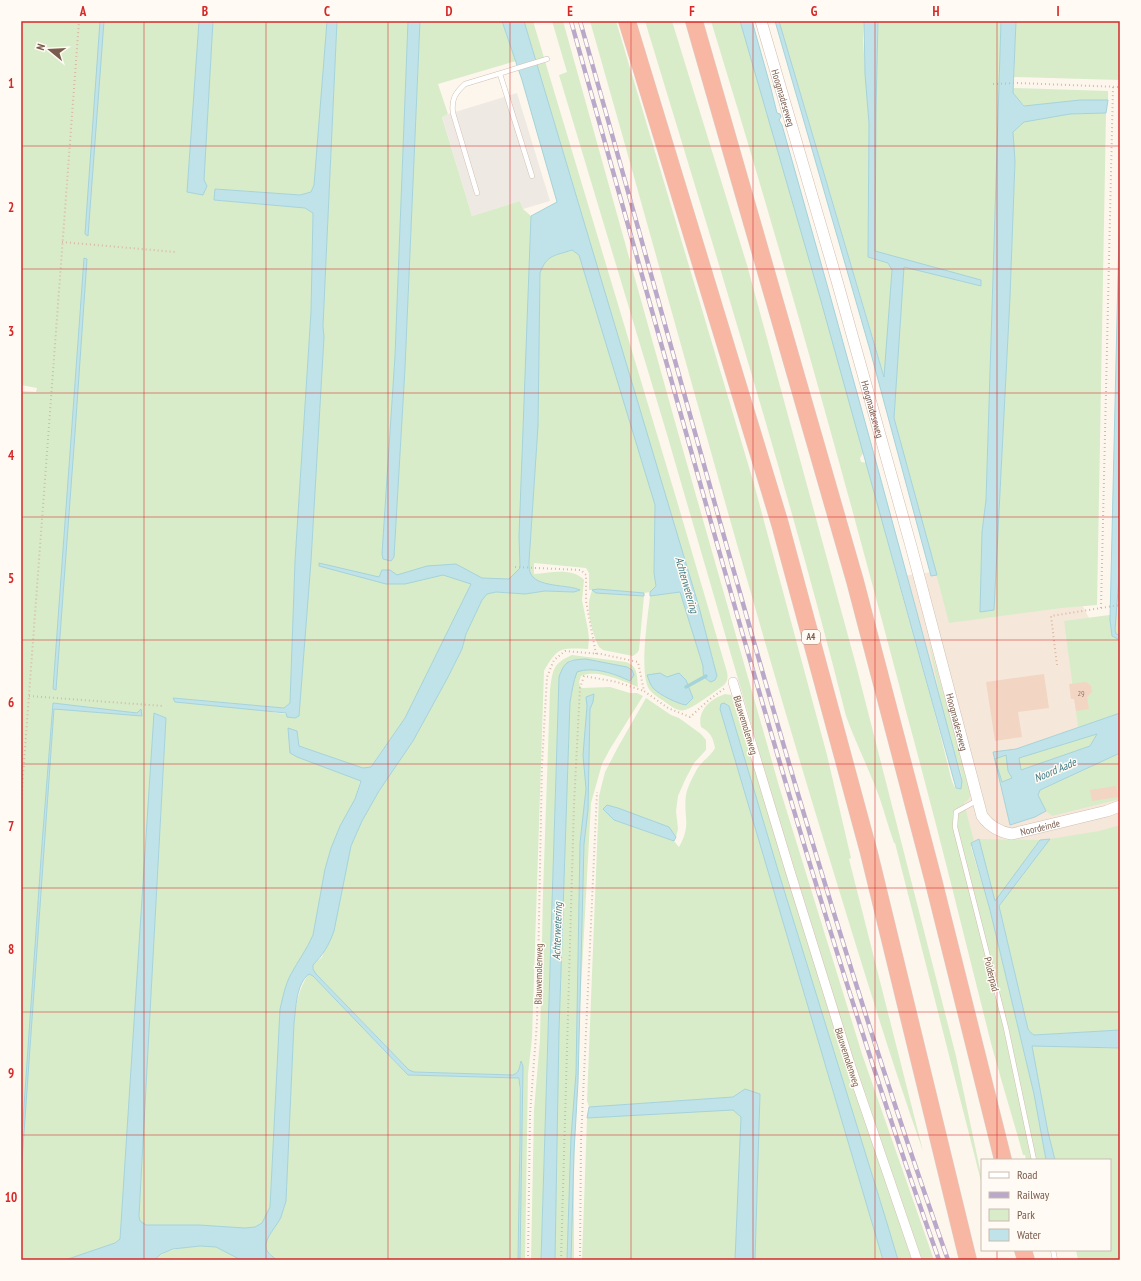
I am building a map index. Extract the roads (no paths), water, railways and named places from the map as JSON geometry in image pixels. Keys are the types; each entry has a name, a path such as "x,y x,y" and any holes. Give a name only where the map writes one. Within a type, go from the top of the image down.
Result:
{"highway":[{"name":"A4","path":"627,21 780,524 869,854 968,1260"},
{"path":"694,21 855,581 933,879 1003,1159"}],"street":[{"name":"Hoogmadeseweg","path":"761,21 840,288 915,560 978,800"},
{"name":"Blauwemolenweg","path":"733,682 851,1067 917,1260"},
{"name":"Noordeinde","path":"978,800 982,816 986,822 1002,833 1012,834 1107,811 1120,806"}],"lane":[{"path":"477,193 453,113 453,98 465,84 547,59"},
{"path":"500,74 532,176"},
{"name":"Polderpad","path":"978,800 956,812 956,827 1006,1028 1034,1159"}],"water":[{"path":"100,21 104,21 88,236 85,234"},
{"path":"199,21 213,21 204,180 207,186 203,195 187,192"},
{"path":"327,21 337,21 323,326 324,337 311,561 299,716 295,718 287,717 286,713 175,702 173,698 284,708 290,703 295,561 311,312 313,213 305,208 214,200 215,189 300,195 311,192 314,185"},
{"path":"408,21 420,21 405,368 394,557 391,561 383,559 382,554 395,356"},
{"path":"502,21 524,21 699,607 717,676 715,680 711,682 704,676 703,666 680,592 650,596 650,592 656,586 654,573 655,505 579,255 572,250 556,255 546,262 540,273 538,426 529,567 533,577 538,581 580,590 574,592 545,591 525,594 496,592 487,594 482,600 466,634 462,649 447,679 413,741 379,791 362,821 351,846 334,931 325,950 313,965 313,969 316,974 409,1070 414,1072 513,1075 518,1071 521,1061 523,1066 520,1260 518,1260 520,1137 519,1078 408,1075 313,976 309,974 301,984 299,990 294,1023 286,1201 281,1217 269,1236 266,1244 266,1248 270,1255 277,1260 241,1260 216,1247 200,1246 173,1249 161,1254 154,1260 65,1260 115,1243 120,1239 154,713 166,718 139,1216 140,1221 146,1225 255,1227 262,1223 270,1207 280,1009 284,991 289,978 313,935 325,869 331,848 340,826 355,799 361,781 290,753 288,728 297,731 299,746 363,768 371,767 405,718 471,584 443,575 405,584 386,584 319,566 319,563 379,577 382,570 390,570 397,575 427,566 456,564 482,578 509,579 520,568 519,536 531,216 557,202 522,80"},
{"path":"740,21 752,21 777,113 780,114 781,117 779,120 782,125 874,453 962,781 961,789 956,788 821,301"},
{"path":"775,21 779,21 884,377 892,270 888,263 868,257 869,123 865,74 864,21 878,21 875,251 981,280 981,286 904,267 894,418 937,575 931,576 870,350"},
{"path":"1001,21 1016,21 1013,93 1024,106 1080,100 1108,100 1106,113 1070,114 1024,122 1013,132 1015,161 1010,297 994,610 980,612 982,532 986,500"},
{"path":"1120,190 1120,564 1115,630 1116,634 1120,635 1120,640 1112,636 1110,620"},
{"path":"84,258 87,259 56,690 53,689"},
{"path":"598,589 644,593 644,596 596,593 592,590"},
{"path":"586,659 627,667 632,670 634,675 630,681 611,673 597,670 584,670 577,672 570,702 559,1031 555,1260 541,1260 559,677 563,667 568,662"},
{"path":"660,673 667,677 679,673 686,680 693,698 686,705 674,701 654,689 647,675"},
{"path":"594,694 590,709 588,810 584,844 578,1082 574,1152 571,1260 567,1260 571,1137 576,1073 580,843 586,789 583,755 587,706 586,697"},
{"path":"53,703 137,713 141,709 142,716 54,709 21,1175 21,1150"},
{"path":"724,703 729,706 898,1260 883,1260 720,709 721,704"},
{"name":"Noord Aade","path":"1120,713 1120,753 1040,790 1038,795 1046,811 1035,817 1010,825 993,752 1016,749","holes":["1097,734 1090,746 1021,770 1019,758","1006,755 1008,771 1012,778 1002,782 995,759"]},
{"path":"607,805 669,827 676,837 674,841 614,820 603,809"},
{"path":"979,839 995,901 1040,840 1050,839 999,906 1028,1029 1031,1033 1034,1035 1120,1030 1120,1048 1032,1046 1048,1132 1055,1159 1046,1159 1034,1094 990,910 971,843"},
{"path":"745,1089 760,1094 755,1260 735,1260 741,1117 733,1110 587,1118 589,1107 733,1097"}],"waterway":[{"name":"Achterwetering","path":"686,687 706,676"}],"railway":[{"path":"571,21 735,609 790,796 846,983 939,1260"},
{"path":"580,21 710,488 799,799 846,953 948,1260"}]}
